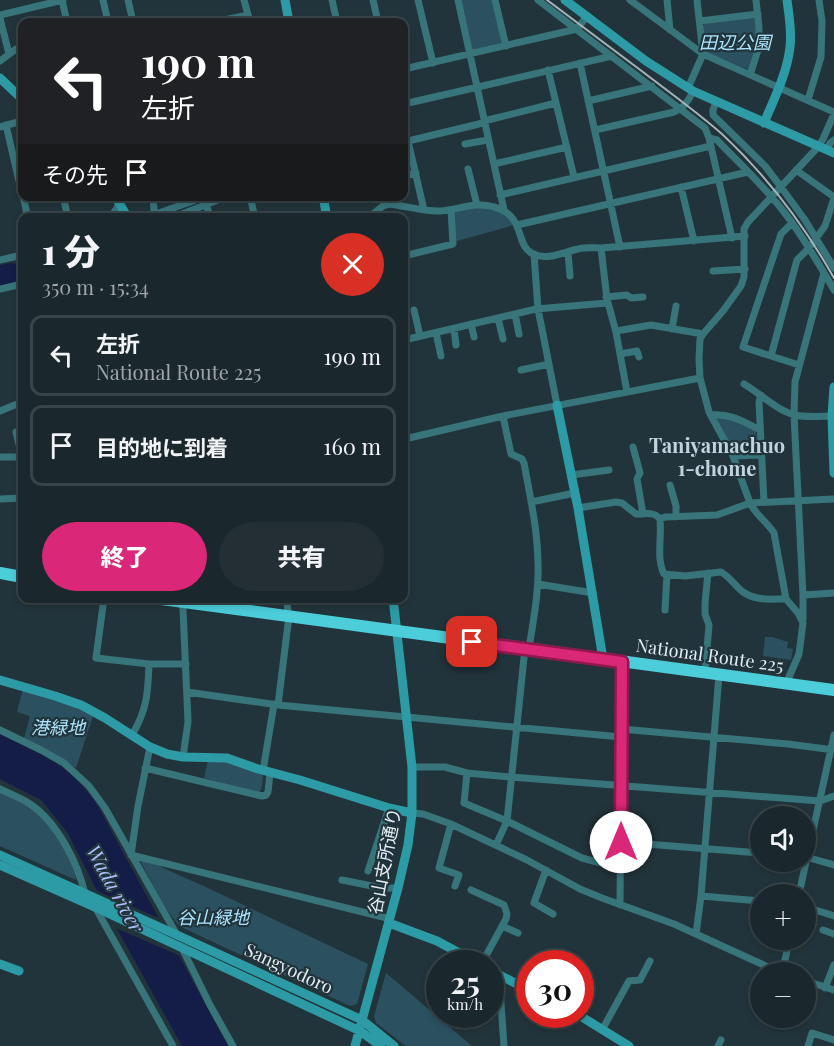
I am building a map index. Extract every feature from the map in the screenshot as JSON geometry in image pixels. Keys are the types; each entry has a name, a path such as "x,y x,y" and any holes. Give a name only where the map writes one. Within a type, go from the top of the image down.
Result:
{"highway":[{"path":"0,573 18,576"},
{"name":"National Route 225","path":"195,603 834,690"}],"street":[{"path":"9,54 0,16 62,0 66,18"},
{"path":"103,0 107,18"},
{"path":"128,0 132,18"},
{"path":"244,0 249,18"},
{"path":"285,0 288,18"},
{"path":"332,0 336,18"},
{"path":"373,0 377,18"},
{"path":"418,0 433,63"},
{"path":"458,0 504,210"},
{"path":"495,0 506,46"},
{"path":"538,0 705,128 732,238"},
{"path":"565,0 646,61 691,90 826,150"},
{"path":"630,0 703,54 834,113 823,139 826,150"},
{"path":"667,0 670,30"},
{"path":"595,130 674,112 681,109 689,100 703,54 697,0"},
{"path":"750,75 759,47 756,0"},
{"path":"764,123 779,88 790,47 787,0"},
{"path":"808,100 821,57 822,21 819,0"},
{"path":"700,21 758,14"},
{"path":"408,68 577,29 587,16"},
{"path":"0,61 18,48"},
{"path":"408,103 612,56"},
{"path":"580,63 620,247"},
{"path":"548,70 574,177"},
{"path":"0,78 18,95"},
{"path":"588,101 652,86"},
{"path":"716,102 713,114 765,166 805,220 834,268"},
{"path":"408,138 479,124 484,120 556,103"},
{"path":"18,122 3,126 18,160"},
{"path":"709,138 717,140 771,196 809,248 834,290"},
{"path":"465,144 488,140"},
{"path":"803,623 786,599 774,533 750,503 734,456 709,412 700,378 700,345 703,334 741,286 745,269 744,229 748,222 796,170 826,150 834,140"},
{"path":"500,195 711,146"},
{"path":"494,164 567,147"},
{"path":"408,148 424,210"},
{"path":"468,169 477,205"},
{"path":"771,356 797,260 825,226 834,198 796,170"},
{"path":"516,226 748,172"},
{"path":"408,175 416,173"},
{"path":"681,187 694,241"},
{"path":"164,213 194,201"},
{"path":"185,213 216,201"},
{"path":"206,205 209,213"},
{"path":"375,213 386,205 437,212 477,205 491,206 504,210 514,219 525,247 534,254 553,256 585,248 745,236"},
{"path":"408,255 453,244 451,210"},
{"path":"792,223 781,234 743,347 799,364"},
{"path":"601,248 607,300 627,392"},
{"path":"568,252 570,276"},
{"path":"534,254 538,309 578,508 603,659"},
{"path":"0,260 18,256"},
{"path":"713,271 745,269"},
{"path":"786,684 798,654 803,623 794,415 795,382 824,273"},
{"path":"0,289 18,285"},
{"path":"408,339 538,309 607,300 627,295 632,298 643,297"},
{"path":"672,329 676,306"},
{"path":"414,310 420,336"},
{"path":"515,314 519,334"},
{"path":"498,318 503,339"},
{"path":"471,324 474,337"},
{"path":"615,331 647,324 703,334"},
{"path":"454,329 456,345"},
{"path":"436,333 441,356"},
{"path":"620,354 638,351"},
{"path":"521,370 549,364"},
{"path":"408,439 503,416 700,378"},
{"path":"744,384 794,415 833,416"},
{"path":"834,387 834,473"},
{"path":"761,395 759,402 764,502"},
{"path":"0,411 18,404"},
{"path":"711,415 728,415 760,430"},
{"path":"496,844 507,821 516,727 538,584 537,544 524,463 522,459 511,454 503,416"},
{"path":"16,432 18,440"},
{"path":"633,447 640,473 637,479 643,514"},
{"path":"734,456 761,455"},
{"path":"0,457 18,457"},
{"path":"571,476 609,470"},
{"path":"670,485 676,506 676,517"},
{"path":"531,502 575,493"},
{"path":"0,499 18,498"},
{"path":"660,519 717,515 750,503 834,499"},
{"path":"578,508 616,502 622,503 636,514 654,513 660,519 661,566 664,574 685,576 721,572 743,591 756,598 786,599"},
{"path":"705,673 709,625 705,614 708,573"},
{"path":"665,610 667,575"},
{"path":"538,584 593,593"},
{"path":"803,595 834,593"},
{"path":"103,603 96,657 149,664 186,663"},
{"path":"182,603 188,722 183,757"},
{"path":"145,768 262,796 266,795 267,772 289,616 287,603"},
{"name":"谷山支所通り","path":"355,1046 398,888 408,845 412,813 412,767 394,603"},
{"path":"620,904 622,662"},
{"path":"132,735 141,721 147,700 149,664"},
{"path":"696,934 719,675"},
{"path":"0,680 71,701 95,712 150,747 174,756 226,758 389,808 423,814 452,824 496,844 580,889 674,924 759,962"},
{"path":"187,692 276,705 621,737"},
{"path":"621,729 714,736 832,750"},
{"path":"0,730 64,763 98,797 174,933"},
{"path":"816,817 834,735"},
{"path":"131,855 150,747"},
{"path":"412,767 445,767 467,773 820,801 834,796"},
{"path":"467,773 464,803 507,821 582,858 620,868"},
{"path":"0,789 44,814 59,834 173,1046"},
{"path":"368,871 389,808"},
{"path":"452,824 439,868 459,875 455,886"},
{"path":"502,832 510,836"},
{"path":"621,842 750,852"},
{"name":"Sangyodoro","path":"0,855 180,947 360,1030 381,1046"},
{"path":"131,855 386,918 389,923 454,950"},
{"path":"816,860 834,865"},
{"name":"Sangyodoro","path":"0,865 174,933 362,1020 394,1046"},
{"path":"546,870 534,903 553,914"},
{"path":"342,880 382,888 398,888"},
{"path":"471,890 504,905 506,916 488,950"},
{"path":"701,896 750,900"},
{"path":"816,910 834,916"},
{"path":"502,926 518,933"},
{"path":"823,930 834,934"},
{"path":"180,947 233,1046"},
{"path":"602,1030 629,981 640,980 650,961"},
{"path":"0,964 19,971"},
{"path":"825,988 834,965"},
{"path":"816,985 834,990"},
{"path":"594,1025 626,1045"},
{"path":"502,1028 504,1046"},
{"path":"808,1046 813,1033 834,1040"}],"green space":[{"path":"460,0 492,0 502,41 500,44 471,49"},
{"name":"田辺公園","path":"754,17 756,19 756,47 749,69 706,51 703,26 705,24"},
{"path":"483,207 496,211 513,224 457,241 453,214"},
{"path":"718,417 728,418 755,431 758,441 757,452 736,453 716,420"},
{"path":"765,637 788,642 787,648 793,649 791,660 763,656"},
{"name":"港緑地","path":"23,689 93,716 76,768 24,738 30,716 17,712"},
{"path":"208,760 221,760 263,775 260,792 204,778"},
{"path":"0,792 34,810 50,826 77,874 76,880 0,846"},
{"name":"谷山緑地","path":"141,859 161,865 161,867 368,964 357,1004 350,1006 181,927 164,905"},
{"path":"386,973 426,1007 426,1028 451,1028 472,1046 406,1046 376,1023 374,1016"}],"water":[{"path":"18,264 18,283 0,287 0,265"},
{"name":"Wada river","path":"0,734 60,766 86,789 98,806 228,1046 182,1046 112,920 67,832 41,800 0,779"}],"pier":[{"path":"93,889 163,920 183,957 113,927"}],"railway":[{"path":"547,0 683,102 739,150 784,202 834,278"}],"district":[{"name":"Taniyamachuo 1-chome","path":"717,456"}],"route":[{"path":"472,642 622,662 621,842"}]}
